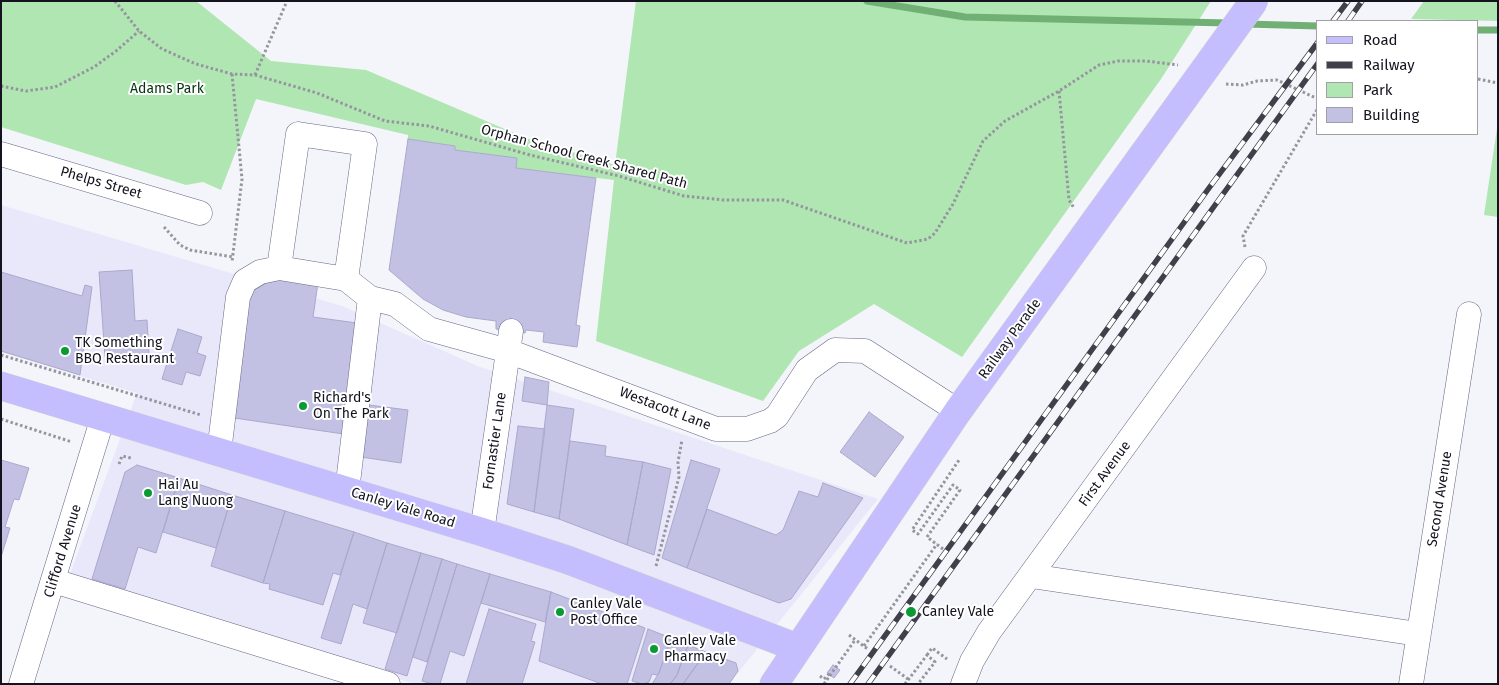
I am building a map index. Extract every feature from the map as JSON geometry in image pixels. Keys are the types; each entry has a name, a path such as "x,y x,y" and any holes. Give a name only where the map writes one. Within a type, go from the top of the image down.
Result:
{"main road":[{"name":"Railway Parade","path":"774,684 958,411 1254,1"},
{"name":"Canley Vale Road","path":"1,386 482,532 568,560 798,648"}],"street":[{"path":"279,268 298,134 365,144 346,279"},
{"name":"Phelps Street","path":"1,154 200,213"},
{"name":"First Avenue","path":"963,684 979,647 1031,576 1250,259"},
{"path":"219,452 238,297 241,287 251,276 279,268 346,279 370,298 347,491"},
{"name":"Westacott Lane","path":"370,298 395,304 430,329 509,341 716,429 747,429 770,421 777,416 807,370 835,350 865,351 958,411"},
{"name":"Second Avenue","path":"1411,684 1469,314"},
{"name":"Fornastier Lane","path":"482,532 509,341"},
{"name":"Clifford Avenue","path":"21,684 103,417"},
{"path":"1031,576 1418,634"},
{"path":"54,581 388,684"}],"path":[{"name":"Orphan School Creek Shared Path","path":"116,1 139,30 162,50 196,64 232,74 255,75 317,93 385,121 428,126 530,155 619,176 684,196 723,200 783,200 831,215 896,241 907,243 928,239 935,233 966,178 983,141 1005,121 1059,91 1069,200 1075,210"},
{"path":"255,75 287,1"},
{"path":"1,86 26,90 55,87 94,67 116,52 139,30"},
{"path":"232,74 242,179 232,266"},
{"path":"1479,79 1498,83"},
{"path":"1250,259 1243,236 1316,111"},
{"path":"190,250 233,257"},
{"path":"1,355 209,418"},
{"path":"656,566 679,477 678,462 687,418"},
{"path":"1,420 76,442"},
{"path":"119,464 122,456 131,458"},
{"path":"944,549 927,537 960,490 953,485 918,534 912,530 959,460"},
{"path":"864,646 937,544"},
{"path":"849,635 869,650"},
{"path":"824,684 855,640"},
{"path":"905,684 932,648 943,655"},
{"path":"918,684 935,662 927,655"},
{"path":"890,666 908,679"},
{"path":"820,676 824,679 833,671"}],"shaded area":[{"path":"1,205 342,306 480,367 878,499 729,684 414,684 70,574 137,393 1,352"}],"green space":[{"name":"Adams Park","path":"1,1 196,1 271,61 366,70 526,138 615,165 636,1 1211,1 1161,79 962,357 874,304 799,351 763,401 596,341 614,180 516,168 517,158 455,150 455,146 408,139 408,135 256,99 221,190 203,182 186,185 1,127"},
{"path":"1424,1 1498,1 1498,21 1411,19"},
{"path":"1498,122 1498,217 1484,215"}],"building":[{"path":"408,139 455,146 455,150 517,158 516,168 596,178 576,325 580,326 577,347 543,342 544,332 526,330 525,333 496,329 496,321 466,317 443,310 423,299 389,270"},
{"path":"132,270 135,321 147,320 149,354 105,357 99,272"},
{"path":"1,272 82,296 85,285 92,287 80,375 1,351"},
{"path":"273,279 318,283 313,317 357,323 348,390 371,393 364,437 214,415 220,371 253,291"},
{"path":"178,329 202,337 197,353 206,356 200,376 186,372 182,385 162,379"},
{"path":"525,377 549,382 547,405 522,401"},
{"path":"369,405 408,410 401,463 361,457"},
{"path":"547,405 574,409 559,519 534,512"},
{"path":"869,412 904,437 875,477 840,452"},
{"path":"518,426 545,429 534,512 507,504"},
{"path":"570,441 606,446 605,456 643,462 627,545 559,519"},
{"path":"1,460 29,468 19,500 14,499 5,527 10,528 1,557"},
{"path":"691,460 720,469 687,568 662,558"},
{"path":"643,462 671,469 654,555 627,545"},
{"path":"137,465 179,478 156,553 138,547 125,589 92,579 125,472"},
{"path":"179,478 232,495 216,548 163,532"},
{"path":"823,483 863,498 791,599 779,603 687,568 707,509 776,535 783,530 799,491 818,497"},
{"path":"232,495 285,511 263,583 211,566"},
{"path":"285,511 354,532 340,575 333,573 323,605 269,589 270,584 263,583"},
{"path":"354,532 387,543 367,609 353,604 341,644 321,638"},
{"path":"387,543 421,553 397,633 363,623"},
{"path":"421,553 442,559 407,676 385,669"},
{"path":"442,559 457,564 427,662 413,657"},
{"path":"457,564 490,574 464,656 450,651 440,684 433,684 422,681"},
{"path":"490,574 551,592 545,622 481,603"},
{"path":"551,592 645,628 627,684 602,684 539,661"},
{"path":"489,609 536,624 531,641 535,642 522,684 466,684"},
{"path":"648,629 671,638 659,673 657,675 652,674 649,682 642,684 632,681"},
{"path":"671,638 688,645 677,675 670,684 652,684 659,673"},
{"path":"688,645 706,652 683,684 670,684 677,675"},
{"path":"706,652 736,663 738,671 729,684 683,684"},
{"path":"833,665 840,670 834,678 827,673"}],"waterway":[{"path":"867,1 965,17 1228,23"},
{"path":"1246,24 1316,26"},
{"path":"1479,30 1498,30"}],"railway":[{"path":"1334,20 1348,1"},
{"path":"1349,20 1362,1"},
{"path":"850,684 1209,188 1316,45"},
{"path":"868,684 1316,66"}],"place":[{"name":"TK Something BBQ Restaurant","path":"65,351"},
{"name":"Richard's On The Park","path":"303,406"},
{"name":"Hai Au Lang Nuong","path":"148,493"},
{"name":"Canley Vale Post Office","path":"560,612"},
{"name":"Canley Vale","path":"911,612"},
{"name":"Canley Vale Pharmacy","path":"654,649"}]}
